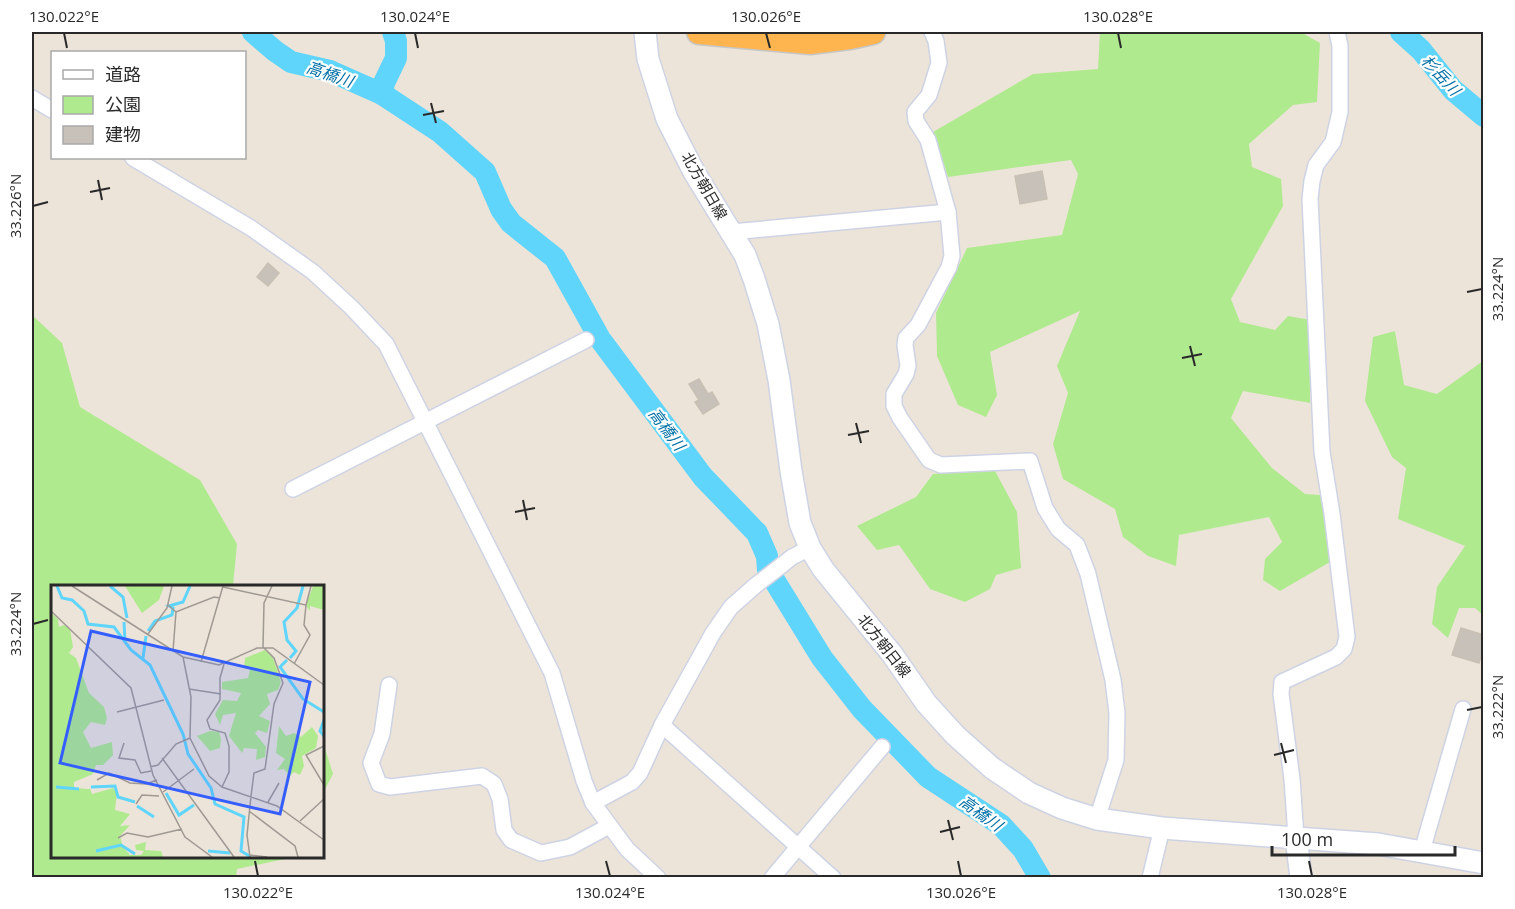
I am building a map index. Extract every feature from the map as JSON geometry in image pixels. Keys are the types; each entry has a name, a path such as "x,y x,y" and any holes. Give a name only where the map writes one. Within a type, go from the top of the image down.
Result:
{"highway":[{"path":"699,32 767,35 810,42 873,32"}],"main road":[{"name":"北方朝日線","path":"645,32 648,59 667,118 694,172 745,255 754,279 768,324 779,380 800,523 810,548 823,569 892,654 926,703 955,735 992,768 1029,793 1062,808 1096,819 1162,828 1378,844 1484,863"},
{"path":"1296,837 1301,878"}],"street":[{"path":"932,32 936,41 939,63 929,95 915,112 916,121 928,140 948,212 952,256 949,267 918,325 906,338 908,366 894,394 894,406 929,460 941,465 1030,462 1045,508 1058,529 1077,545 1088,574 1113,680 1117,713 1116,760 1096,819"},
{"path":"1296,837 1292,779 1281,694 1282,682 1336,657 1344,649 1347,637 1322,452 1310,199 1316,165 1333,142 1340,112 1340,46 1337,32"},
{"path":"32,98 51,109"},
{"path":"134,159 251,228 313,272 386,344 552,673 584,781 593,803 627,849 658,877"},
{"path":"731,232 948,212"},
{"path":"293,489 586,340"},
{"path":"593,803 632,782 640,773 662,725 716,629 731,607 792,557 810,548"},
{"path":"389,685 382,734 371,763 379,784 390,788 482,776 494,784 500,799 504,830 511,840 541,853 570,847 609,826"},
{"path":"1422,851 1463,710"},
{"path":"662,725 833,878"},
{"path":"772,878 882,747"},
{"path":"1150,878 1162,828"}],"green space":[{"path":"1100,32 1304,32 1320,43 1317,102 1293,105 1249,144 1252,167 1281,179 1283,206 1231,299 1240,322 1275,330 1288,316 1311,320 1310,403 1243,391 1231,418 1272,468 1305,494 1321,495 1330,562 1280,591 1263,580 1265,559 1282,542 1269,517 1179,535 1176,566 1148,556 1123,537 1115,509 1063,479 1053,444 1068,393 1057,366 1080,311 990,352 997,395 986,417 958,405 937,356 936,313 967,248 1062,235 1078,174 1071,160 948,177 933,132 1033,74 1098,69"},
{"path":"32,315 62,343 80,407 200,480 237,544 233,585 51,585 51,858 286,858 237,869 236,877 32,877"},
{"path":"1395,331 1404,385 1437,394 1483,361 1483,615 1475,608 1459,608 1448,638 1432,624 1437,587 1465,546 1398,519 1406,468 1392,457 1365,401 1373,337"},
{"path":"994,469 1017,512 1021,568 996,575 990,589 965,602 930,589 899,545 877,550 857,526 916,497 933,474"},
{"path":"324,745 333,774 324,791"}],"building":[{"path":"1042,171 1047,199 1020,204 1015,176"},
{"path":"268,263 279,273 268,286 257,277"},
{"path":"699,379 708,394 712,392 719,404 703,414 695,402 699,400 689,384"},
{"path":"1461,628 1484,635 1484,647 1479,663 1452,655"}],"waterway":[{"name":"高橋川","path":"253,32 291,62 330,71 382,94 440,132 485,172 501,209 511,223 555,258 600,339 703,477 757,533 767,556 768,570 822,658 862,709 928,777 1001,825 1023,849 1040,878"},
{"path":"382,94 384,83 396,58 396,41 393,32"},
{"name":"杉岳川","path":"1401,32 1421,50 1453,90 1484,116"}]}
